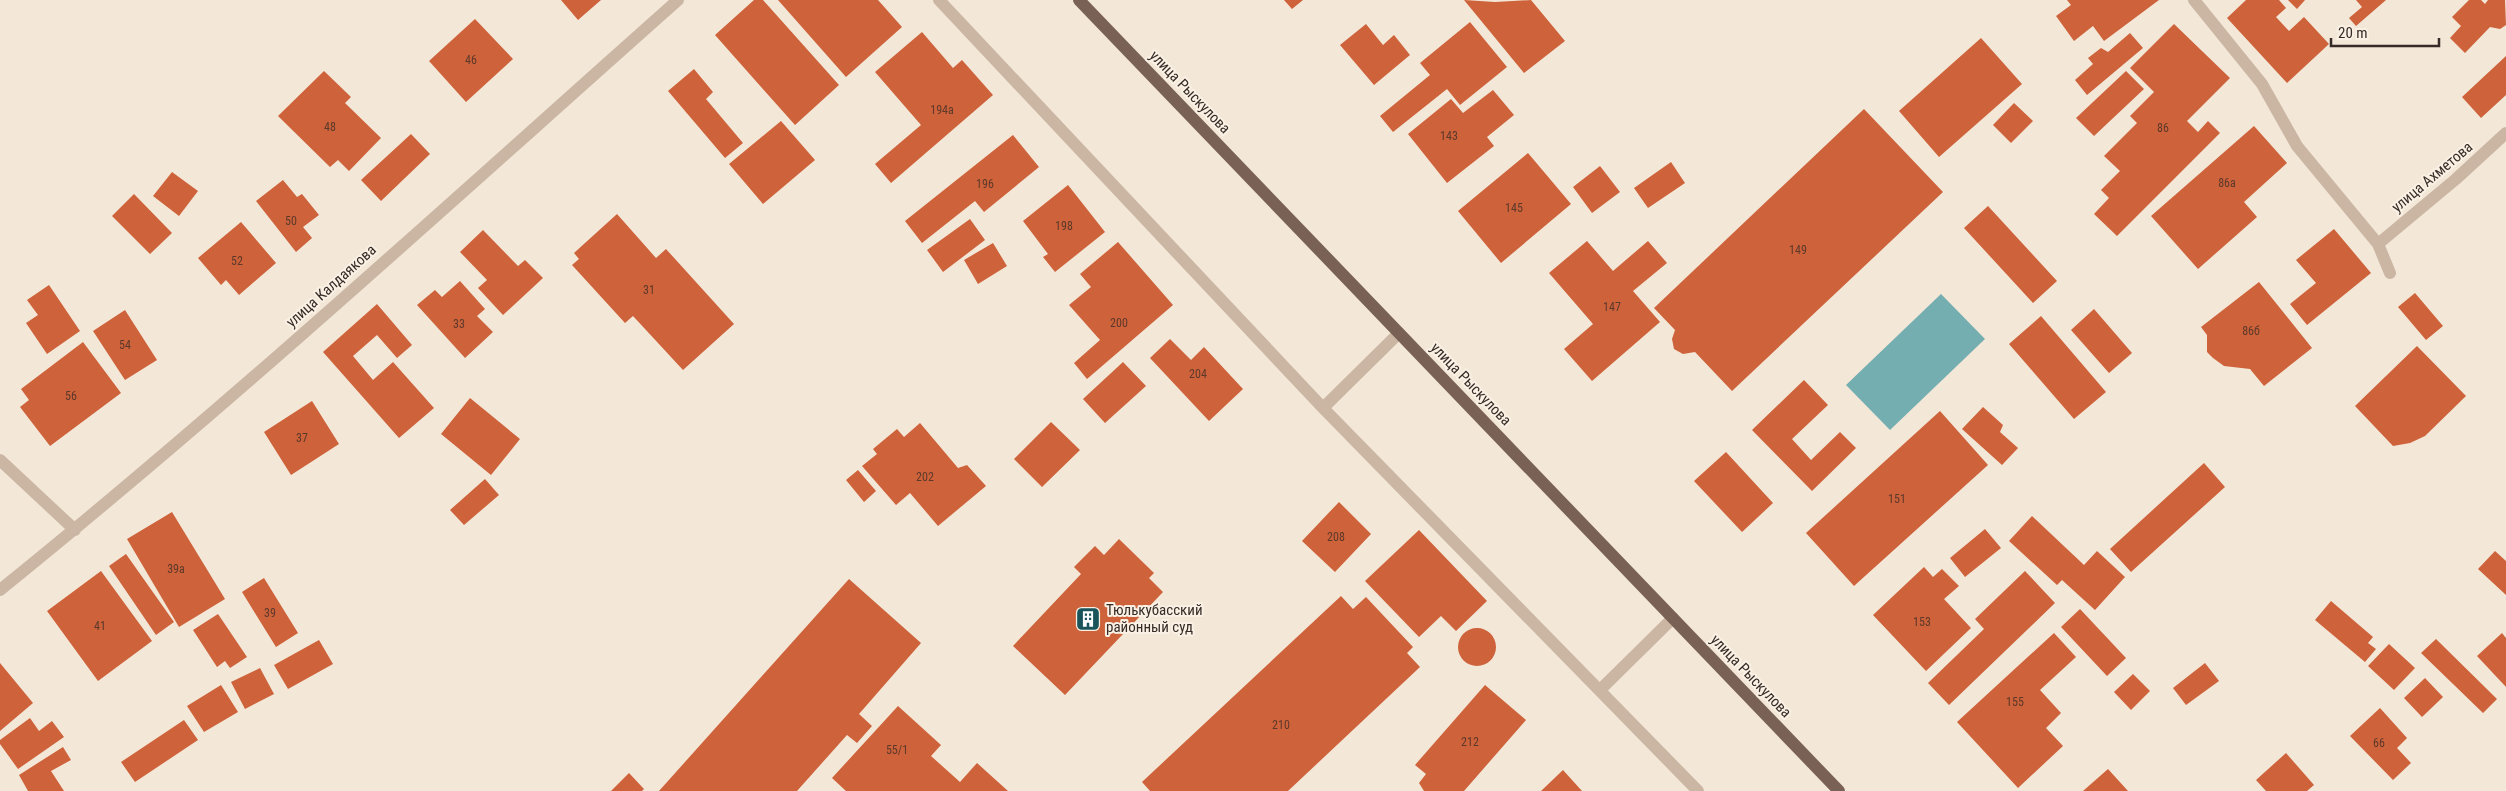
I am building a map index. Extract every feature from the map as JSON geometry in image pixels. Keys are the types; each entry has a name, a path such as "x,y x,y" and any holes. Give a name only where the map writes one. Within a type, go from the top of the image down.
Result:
{"main road":[{"name":"улица Рыскулова","path":"1078,0 1839,791"}],"street":[{"name":"улица Калдаякова","path":"0,590 75,530 284,350 678,0"},
{"path":"939,0 1323,408 1698,791"},
{"path":"2194,0 2262,84 2297,146 2378,244 2390,273"},
{"name":"улица Ахметова","path":"2378,244 2456,180 2506,133"},
{"path":"1323,408 1398,333"},
{"path":"0,460 75,530"},
{"path":"1600,690 1673,618"}],"water":[{"path":"1941,294 1985,339 1890,430 1846,385"}],"building":[{"path":"561,0 601,0 578,20"},
{"path":"754,0 763,0 839,85 795,125 715,35"},
{"path":"778,0 878,0 902,27 846,77"},
{"path":"1284,0 1303,0 1292,9"},
{"path":"1464,0 1495,2 1531,0 1565,41 1524,73"},
{"path":"2067,0 2159,0 2104,41 2093,26 2074,41 2056,16 2071,5"},
{"path":"2246,0 2279,0 2286,8 2276,17 2289,31 2304,17 2329,44 2287,83 2227,18"},
{"path":"2288,0 2305,0 2297,9"},
{"path":"2356,0 2386,0 2356,26 2349,18 2362,7"},
{"path":"2469,0 2481,0 2485,4 2488,0 2505,0 2506,25 2500,29 2490,27 2465,53 2450,38 2461,26 2452,17"},
{"path":"475,19 513,59 466,102 429,61"},
{"path":"1470,22 1507,67 1460,105 1447,89 1393,132 1380,116 1430,75 1420,63"},
{"path":"1366,24 1383,45 1394,35 1410,55 1374,85 1340,45"},
{"path":"2174,24 2230,78 2187,121 2198,132 2208,121 2220,133 2117,236 2094,214 2109,198 2101,190 2120,171 2104,156 2137,123 2130,116 2154,92 2130,68"},
{"path":"922,32 953,68 962,60 993,95 891,183 875,164 921,125 875,72"},
{"path":"2130,33 2143,48 2087,95 2075,80 2093,64 2088,58 2101,48 2108,52"},
{"path":"1981,38 2022,84 1939,157 1899,111"},
{"path":"2506,56 2506,95 2481,118 2462,97"},
{"path":"694,69 713,92 706,99 743,143 725,158 668,91"},
{"path":"324,71 351,97 345,103 381,138 349,171 338,160 330,167 278,116"},
{"path":"2126,71 2144,89 2094,136 2076,118"},
{"path":"1493,90 1514,115 1487,137 1494,146 1447,183 1408,134 1451,99 1463,113"},
{"path":"2014,103 2033,121 2011,143 1993,125"},
{"path":"1864,109 1943,192 1732,391 1695,352 1683,354 1674,349 1672,339 1675,330 1654,308"},
{"path":"781,121 815,160 763,204 729,164"},
{"path":"2254,126 2287,163 2244,202 2257,217 2198,269 2151,216"},
{"path":"411,134 430,154 381,201 361,180"},
{"path":"1013,135 1039,167 984,212 975,201 922,243 905,221"},
{"path":"1528,153 1571,204 1501,263 1458,211"},
{"path":"1671,162 1685,183 1648,208 1634,188"},
{"path":"1600,166 1620,192 1592,213 1573,187"},
{"path":"172,172 198,191 179,216 153,196"},
{"path":"283,180 297,197 302,194 319,215 303,227 312,238 296,252 256,201"},
{"path":"1068,185 1105,232 1055,272 1043,257 1048,254 1023,221"},
{"path":"134,194 172,233 150,254 112,216"},
{"path":"1988,206 2057,281 2033,303 1964,228"},
{"path":"617,214 656,258 666,249 734,324 683,370 633,316 625,323 572,265 579,259 574,253"},
{"path":"970,219 985,240 943,272 927,250"},
{"path":"241,222 276,263 239,295 226,280 221,285 198,258"},
{"path":"2334,229 2371,273 2307,325 2290,304 2316,283 2296,260"},
{"path":"483,230 518,266 525,260 543,278 503,315 478,288 487,280 460,252"},
{"path":"1587,241 1613,271 1648,241 1667,263 1633,291 1660,322 1592,381 1564,349 1593,324 1549,273"},
{"path":"1118,242 1173,305 1087,379 1074,363 1100,340 1069,305 1091,287 1080,274"},
{"path":"993,243 1007,266 978,284 964,260"},
{"path":"460,281 485,309 477,316 493,332 465,358 417,305 435,290 442,297"},
{"path":"2259,282 2312,348 2264,386 2250,369 2224,366 2213,358 2207,352 2207,335 2201,327"},
{"path":"49,285 80,331 47,354 26,323 38,315 27,300"},
{"path":"2415,293 2443,326 2426,340 2398,307"},
{"path":"377,304 412,345 397,358 377,335 353,356 373,380 393,362 434,408 399,438 323,352"},
{"path":"2094,309 2132,353 2109,373 2071,330"},
{"path":"125,310 157,360 125,380 93,331"},
{"path":"2041,316 2106,392 2074,419 2009,344"},
{"path":"1170,339 1191,360 1204,347 1243,389 1209,421 1150,358"},
{"path":"83,342 121,393 50,446 20,407 29,400 21,389"},
{"path":"2417,346 2466,396 2425,436 2410,443 2393,446 2355,406"},
{"path":"1123,362 1146,386 1105,423 1083,399"},
{"path":"1804,380 1828,405 1792,439 1811,460 1840,432 1856,448 1812,491 1752,430"},
{"path":"470,398 520,439 491,475 441,434"},
{"path":"312,401 339,444 291,475 264,432"},
{"path":"1983,407 2003,425 2000,432 2018,448 2002,465 1962,429"},
{"path":"1940,411 1988,465 1854,586 1806,533"},
{"path":"1051,422 1080,450 1042,487 1014,459"},
{"path":"920,423 958,468 967,465 986,486 938,526 910,493 896,505 862,466 877,454 873,449 897,429 904,437"},
{"path":"1726,452 1773,503 1742,532 1694,481"},
{"path":"2204,463 2225,487 2131,572 2110,549"},
{"path":"858,470 876,491 864,502 846,480"},
{"path":"485,479 499,495 464,525 450,510"},
{"path":"1339,502 1371,534 1335,572 1302,541"},
{"path":"172,512 225,599 179,627 127,539"},
{"path":"2032,516 2084,565 2097,551 2125,577 2095,610 2062,580 2057,585 2009,541"},
{"path":"1985,529 2001,548 1965,577 1950,558"},
{"path":"1419,530 1487,601 1456,631 1441,616 1419,637 1365,581"},
{"name":"Тюлькубасский районный суд","path":"1119,539 1154,573 1149,578 1163,592 1065,695 1013,646 1081,574 1074,567 1095,546 1104,555"},
{"path":"2495,551 2506,561 2506,595 2478,569"},
{"path":"126,554 174,622 156,635 109,566"},
{"path":"1924,567 1933,577 1942,569 1959,586 1944,599 1971,628 1926,671 1873,615"},
{"path":"101,571 152,641 98,681 47,611"},
{"path":"2025,571 2055,603 1949,705 1928,683 1984,629 1975,619"},
{"path":"264,578 298,633 276,647 242,592"},
{"path":"849,579 921,643 859,714 872,726 857,743 847,735 797,791 659,791"},
{"path":"1341,596 1353,609 1366,597 1413,647 1407,653 1420,667 1288,791 1150,791 1142,782"},
{"path":"2331,601 2373,637 2368,643 2376,649 2365,662 2315,620"},
{"path":"2080,609 2126,658 2107,676 2061,627"},
{"path":"218,614 247,657 230,668 225,661 217,667 193,630"},
{"path":"1477,628 1484,629 1490,634 1495,640 1495,654 1490,660 1484,665 1477,666 1470,665 1464,660 1459,654 1458,647 1459,640 1464,634 1470,629"},
{"path":"2054,633 2076,657 2040,690 2061,713 2046,728 2063,746 2018,788 1957,722"},
{"path":"2502,633 2506,638 2506,687 2477,656"},
{"path":"2436,639 2497,699 2483,713 2421,653"},
{"path":"319,640 333,664 288,689 274,665"},
{"path":"2389,644 2415,668 2394,690 2368,666"},
{"path":"0,663 33,703 0,731"},
{"path":"2205,663 2219,681 2186,705 2173,688"},
{"path":"260,668 274,694 245,709 231,682"},
{"path":"2133,674 2150,691 2131,710 2114,692"},
{"path":"2425,678 2443,697 2422,717 2404,698"},
{"path":"221,685 238,712 204,732 187,706"},
{"path":"1485,685 1526,720 1464,791 1424,791 1419,783 1426,774 1415,765"},
{"path":"898,706 941,745 931,756 960,782 977,763 1008,791 846,791 832,778"},
{"path":"2380,708 2407,738 2397,748 2411,763 2393,780 2350,736"},
{"path":"30,718 39,731 52,721 64,737 18,769 0,744 0,740"},
{"path":"184,720 198,740 135,782 121,762"},
{"path":"63,747 71,760 51,771 64,791 28,791 19,775"},
{"path":"2286,753 2314,785 2307,791 2266,791 2256,780"},
{"path":"2108,769 2128,791 2083,791"},
{"path":"1563,770 1582,791 1541,791"},
{"path":"629,773 644,789 642,791 611,791"}],"place":[{"name":"Тюлькубасский районный суд","path":"1088,619"}]}
